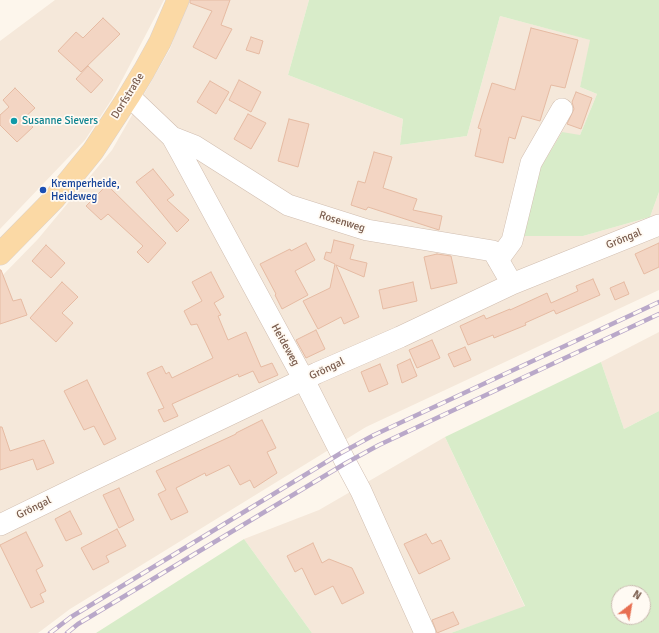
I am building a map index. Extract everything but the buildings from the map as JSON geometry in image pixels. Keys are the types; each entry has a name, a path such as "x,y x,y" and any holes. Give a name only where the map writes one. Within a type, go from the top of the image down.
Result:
{"main road":[{"name":"Dorfstraße","path":"0,254 54,199 93,151 129,96 160,42 178,0"}],"street":[{"name":"Heideweg","path":"129,96 172,137 304,380 361,491 425,633"},
{"path":"498,260 512,241 531,163 562,109"},
{"name":"Rosenweg","path":"172,137 195,146 288,206 367,230 493,251 512,284"},
{"name":"Gröngal","path":"0,525 317,373 512,284 659,225"}],"shaded area":[{"path":"55,0 164,0 112,99 85,140 0,229 0,41"},
{"path":"188,0 309,0 288,75 403,119 400,145 467,136 500,16 591,40 580,87 597,94 580,135 583,236 650,217 659,192 659,290 366,427 70,609 38,633 0,633 0,278 38,239 112,150 170,49"},
{"path":"659,332 659,411 624,429 601,362"},
{"path":"445,437 525,607 451,633 312,633 244,539 319,510"}],"green space":[{"path":"309,0 659,0 659,192 650,217 583,236 518,236 531,184 562,132 580,135 597,94 580,87 590,40 500,16 467,136 400,145 403,119 288,75"},
{"path":"601,362 624,429 659,411 659,633 451,633 525,606 445,437"},
{"path":"244,539 312,633 96,633"}],"railway":[{"path":"50,633 71,617 341,453 374,435 659,302"},
{"path":"67,633 78,624 346,463 379,445 659,314"}],"place":[{"name":"Susanne Sievers","path":"14,121"},
{"name":"Kremperheide, Heideweg","path":"43,190"}]}
